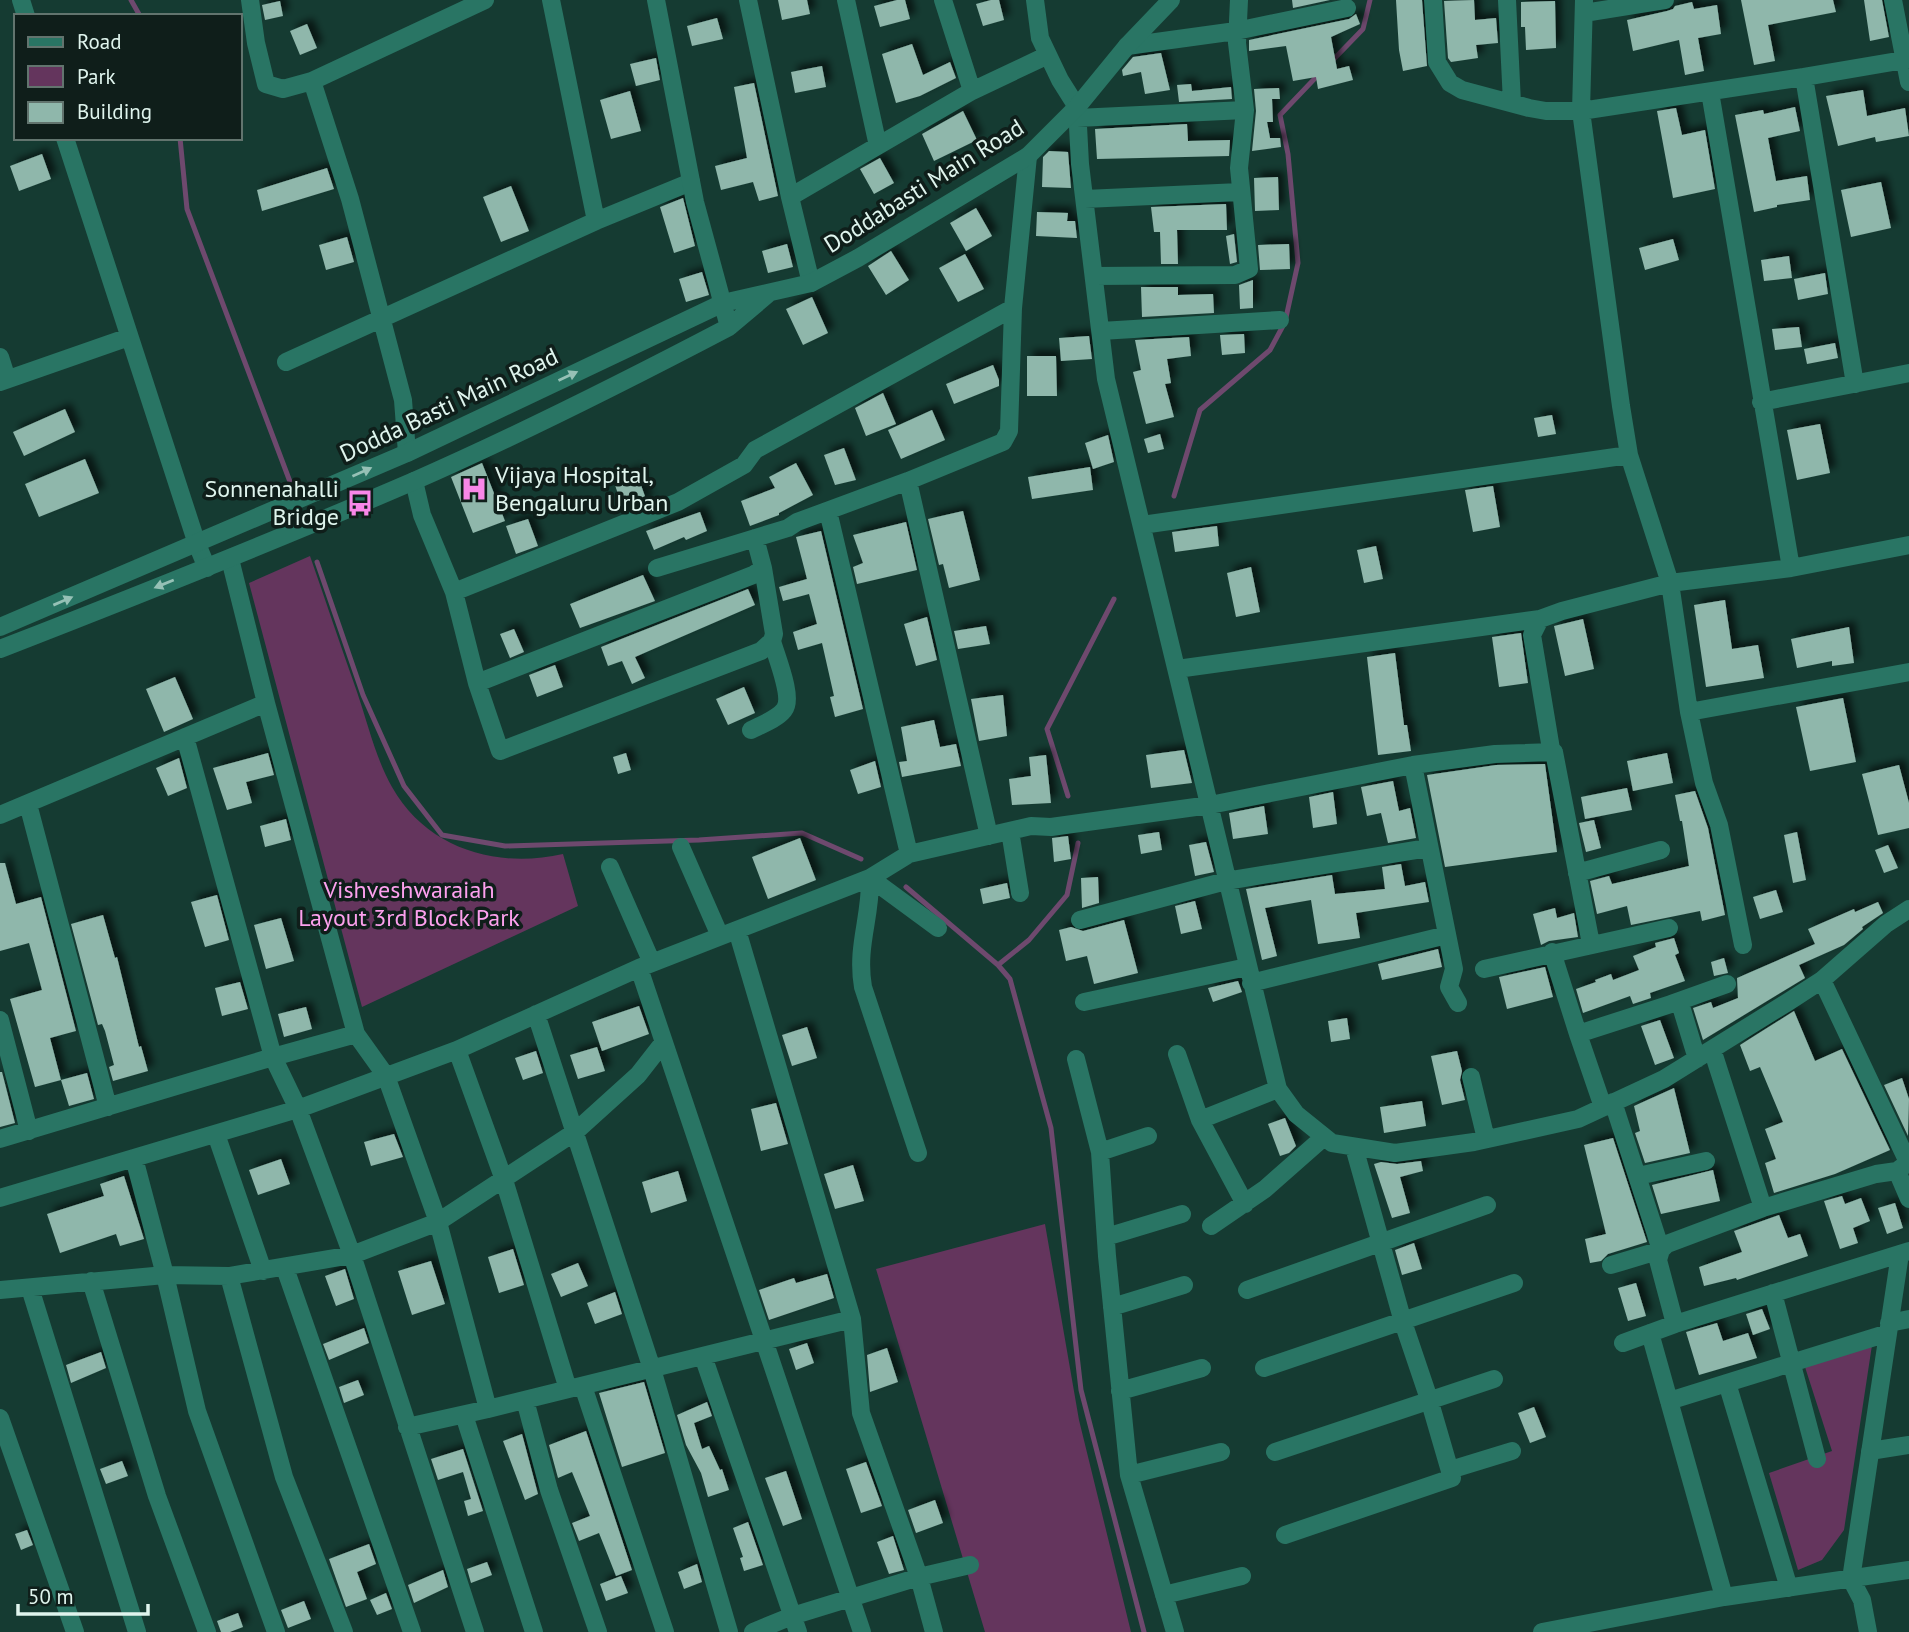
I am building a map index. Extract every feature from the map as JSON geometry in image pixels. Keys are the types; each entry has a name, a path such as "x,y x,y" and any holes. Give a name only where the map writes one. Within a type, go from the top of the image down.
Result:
{"street":[{"path":"250,0 256,43 266,84 283,89 312,81 485,0"},
{"path":"551,0 596,221"},
{"path":"656,0 691,182 729,327"},
{"path":"748,0 811,283"},
{"path":"846,0 878,146"},
{"path":"943,0 972,92"},
{"path":"1035,0 1040,38 1077,112 1106,379 1278,1089 1296,1114 1332,1143 1395,1153 1486,1139 1578,1119 1664,1079 1822,980 1886,924 1909,909"},
{"name":"Doddabasti Main Road","path":"770,292 811,283 858,258 1028,156 1077,112 1127,47 1171,0"},
{"path":"1094,276 1235,275 1249,269 1239,168 1245,110 1236,31 1239,0"},
{"path":"1433,0 1437,62 1450,83 1462,90 1546,111 1581,111 1804,78 1907,59"},
{"path":"1507,0 1512,103"},
{"path":"1665,0 1584,7 1581,111 1629,455 1670,583 1689,712 1704,783 1719,825 1743,945"},
{"path":"1893,0 1907,59 1909,82"},
{"path":"1127,47 1236,31 1347,8"},
{"path":"790,197 972,92 1048,55"},
{"path":"1804,78 1855,384"},
{"path":"312,81 350,199 403,400 407,453"},
{"path":"1710,92 1791,568"},
{"path":"1077,112 1245,110"},
{"path":"66,140 207,568"},
{"path":"657,568 788,528 1003,442 1009,431 1013,308 1028,156"},
{"path":"286,362 596,221 691,182"},
{"path":"1085,199 1240,192"},
{"path":"0,649 230,559 414,481 611,388 729,327 770,292"},
{"name":"Dodda Basti Main Road","path":"0,627 407,453 723,303 770,292"},
{"path":"454,592 678,502 744,465 755,450 1013,308"},
{"path":"1101,331 1280,320"},
{"path":"0,357 4,381 129,337"},
{"path":"1761,402 1909,373"},
{"path":"1142,525 1629,455"},
{"path":"414,481 422,515 454,592 477,683 500,751 761,651 772,641 774,634 755,538"},
{"path":"908,481 989,836"},
{"path":"828,511 909,854"},
{"path":"1177,669 1540,619 1670,583 1791,568 1909,545"},
{"path":"230,559 266,703 356,1034 387,1076 438,1222 488,1409"},
{"path":"477,683 753,575 763,568"},
{"path":"1540,619 1532,635 1551,750 1554,752 1591,944"},
{"path":"751,730 782,712 789,698 772,641"},
{"path":"1689,712 1909,672"},
{"path":"0,815 266,703"},
{"path":"185,737 273,1057 298,1109 352,1255 475,1632"},
{"path":"0,1198 298,1109 457,1050 645,966 870,878 909,854 1031,826 1051,827 1210,806 1413,765 1495,754 1554,752"},
{"path":"1413,765 1454,969 1450,987 1458,1003"},
{"path":"28,804 108,1107"},
{"path":"1010,831 1020,893"},
{"path":"681,848 729,933 852,1319 861,1413 919,1577 933,1632"},
{"path":"1080,920 1226,881 1429,848"},
{"path":"1577,873 1661,850"},
{"path":"610,867 645,966 663,1043 862,1632"},
{"path":"870,878 937,928"},
{"path":"870,878 870,899 862,933 861,978 918,1153"},
{"path":"1484,969 1669,928"},
{"path":"1084,1002 1249,975 1447,935"},
{"path":"1552,953 1578,1034 1638,1177 1661,1250"},
{"path":"1675,1324 1658,1260 1661,1250 1667,1244 1763,1208 1877,1174 1897,1171 1905,1165 1906,1158 1822,980"},
{"path":"1578,1034 1727,984"},
{"path":"1671,1004 1680,1003 1704,1054 1763,1208"},
{"path":"537,1014 652,1369 729,1632"},
{"path":"0,1020 29,1131"},
{"path":"0,1139 356,1034"},
{"path":"0,1290 165,1275 229,1276 352,1255 438,1222 575,1132 638,1075 663,1043"},
{"path":"457,1050 575,1387 665,1632"},
{"path":"1177,1054 1200,1120 1245,1204"},
{"path":"1076,1059 1100,1152 1129,1475 1175,1632"},
{"path":"1471,1077 1486,1139"},
{"path":"1200,1120 1278,1089"},
{"path":"216,1134 263,1271"},
{"path":"1100,1152 1148,1136"},
{"path":"1211,1226 1265,1189 1324,1137"},
{"path":"1284,1535 1452,1478 1403,1322 1354,1147"},
{"path":"134,1158 197,1411 276,1632"},
{"path":"1638,1177 1706,1161"},
{"path":"1897,1171 1909,1199"},
{"path":"1247,1290 1487,1205"},
{"path":"1106,1237 1182,1214"},
{"path":"1611,1265 1661,1250"},
{"path":"1623,1343 1675,1324 1905,1253 1889,1328 1851,1579 1862,1600 1868,1632"},
{"path":"285,1268 412,1632"},
{"path":"229,1276 284,1477 344,1632"},
{"path":"91,1281 157,1496 207,1632"},
{"path":"1264,1367 1514,1283"},
{"path":"1112,1307 1184,1285"},
{"path":"30,1289 137,1632"},
{"path":"1773,1293 1817,1460"},
{"path":"1669,1401 1791,1363 1889,1328 1909,1318"},
{"path":"407,1427 852,1319"},
{"path":"1650,1333 1724,1597"},
{"path":"703,1356 795,1624"},
{"path":"1121,1391 1202,1368"},
{"path":"1275,1452 1494,1379"},
{"path":"1727,1383 1789,1588"},
{"path":"525,1400 549,1490 598,1632"},
{"path":"464,1415 534,1632"},
{"path":"0,1418 75,1632"},
{"path":"1870,1451 1909,1445"},
{"path":"1450,1470 1512,1451"},
{"path":"1129,1475 1222,1452"},
{"path":"753,1632 795,1624 852,1598 919,1577 970,1565"},
{"path":"1542,1632 1724,1597 1909,1570"},
{"path":"1164,1595 1242,1576"}],"green space":[{"name":"Vishveshwaraiah Layout 3rd Block Park","path":"310,556 377,753 392,787 407,808 424,826 444,839 489,856 513,859 563,854 578,906 362,1007 249,583"},
{"path":"1045,1224 1079,1420 1131,1632 985,1632 876,1269"},
{"path":"1872,1345 1844,1530 1822,1560 1798,1570 1769,1473 1832,1451 1805,1367"}],"building":[{"path":"778,0 807,0 810,14 782,20"},
{"path":"905,0 910,19 880,27 874,6"},
{"path":"999,0 1004,20 983,26 976,4"},
{"path":"1292,0 1330,0 1293,8"},
{"path":"1396,0 1422,0 1427,66 1403,71"},
{"path":"1474,0 1475,20 1496,18 1498,43 1476,45 1478,58 1451,62 1448,58 1444,1"},
{"path":"1741,0 1833,0 1836,12 1768,25 1775,61 1754,65"},
{"path":"1864,0 1882,0 1889,37 1870,41"},
{"path":"280,1 283,16 265,20 262,5"},
{"path":"1555,1 1556,48 1526,50 1525,27 1521,27 1521,2"},
{"path":"1692,2 1694,9 1717,5 1721,34 1698,38 1704,71 1685,75 1679,40 1633,51 1627,20"},
{"path":"1356,14 1360,24 1331,37 1337,69 1349,66 1353,80 1318,89 1316,77 1293,81 1286,46 1249,51 1249,40 1349,19"},
{"path":"717,18 723,39 692,46 687,26"},
{"path":"307,24 317,48 300,55 290,31"},
{"path":"912,44 923,75 950,62 956,78 920,96 896,103 882,54"},
{"path":"1161,53 1170,90 1145,94 1141,72 1123,76 1122,70 1133,57"},
{"path":"656,58 660,80 636,86 630,64"},
{"path":"822,66 826,87 795,93 791,72"},
{"path":"754,83 778,196 759,201 753,182 721,190 715,166 747,158 734,87"},
{"path":"1191,84 1192,91 1231,87 1232,99 1179,102 1177,85"},
{"path":"1279,88 1280,99 1272,99 1273,122 1267,122 1270,138 1280,138 1281,147 1252,151 1256,111 1254,89"},
{"path":"1863,90 1867,116 1905,108 1909,136 1876,142 1875,137 1838,146 1826,96"},
{"path":"630,91 641,131 611,139 600,100"},
{"path":"1795,107 1800,131 1768,138 1776,181 1807,176 1810,200 1754,212 1735,115 1763,110 1764,114"},
{"path":"1676,108 1682,135 1705,130 1715,189 1673,198 1657,111"},
{"path":"963,111 977,140 934,161 922,134"},
{"path":"1187,124 1188,141 1230,140 1229,156 1097,159 1095,129"},
{"path":"1049,151 1068,152 1071,188 1042,187 1043,157"},
{"path":"42,154 51,179 19,191 10,166"},
{"path":"880,158 894,183 874,194 860,169"},
{"path":"327,168 334,189 262,211 257,190"},
{"path":"1278,177 1279,210 1255,211 1254,178"},
{"path":"1881,182 1891,228 1851,237 1841,190"},
{"path":"511,186 529,231 501,242 483,197"},
{"path":"683,198 695,246 674,253 660,207"},
{"path":"1226,204 1227,230 1177,230 1178,264 1161,264 1160,232 1154,232 1151,207"},
{"path":"976,208 992,236 966,251 950,223"},
{"path":"1037,212 1068,213 1067,221 1075,221 1077,238 1036,236"},
{"path":"1234,234 1237,262 1230,264 1226,236"},
{"path":"347,237 354,262 326,270 319,245"},
{"path":"1673,239 1679,260 1645,270 1639,248"},
{"path":"787,244 793,267 768,273 762,251"},
{"path":"1289,244 1290,269 1260,270 1258,245"},
{"path":"891,251 909,280 886,295 868,266"},
{"path":"965,254 984,289 958,302 939,268"},
{"path":"1789,256 1792,278 1764,281 1761,260"},
{"path":"702,272 709,295 686,302 679,279"},
{"path":"1825,273 1828,294 1798,300 1794,279"},
{"path":"1253,280 1253,308 1240,309 1239,285"},
{"path":"1141,287 1178,287 1178,295 1213,294 1214,313 1142,317"},
{"path":"812,297 828,333 803,345 786,309"},
{"path":"1799,327 1802,347 1775,350 1772,329"},
{"path":"1244,334 1245,353 1222,355 1220,335"},
{"path":"1089,336 1092,359 1061,361 1059,338"},
{"path":"1189,337 1191,356 1167,359 1171,383 1165,384 1174,417 1146,424 1133,372 1141,370 1135,340"},
{"path":"1835,343 1838,358 1807,364 1804,349"},
{"path":"1027,356 1056,356 1057,396 1027,396"},
{"path":"993,365 999,386 954,404 946,384"},
{"path":"883,393 896,424 866,436 855,408"},
{"path":"65,409 75,432 24,456 13,432"},
{"path":"932,410 945,440 901,459 888,430"},
{"path":"1552,415 1556,434 1538,437 1534,418"},
{"path":"1820,424 1830,473 1797,480 1787,430"},
{"path":"1160,434 1164,449 1148,453 1144,439"},
{"path":"1108,435 1114,462 1093,469 1085,443"},
{"path":"844,448 856,480 835,485 824,455"},
{"path":"85,459 99,493 39,517 25,484"},
{"path":"482,463 505,521 473,533 451,477"},
{"path":"796,463 813,495 779,515 750,526 741,501 775,488 769,477"},
{"path":"1090,467 1093,490 1032,499 1028,477"},
{"path":"636,471 647,502 624,512 613,479"},
{"path":"1493,486 1500,527 1473,532 1465,490"},
{"path":"963,511 980,580 949,588 943,564 939,565 928,519"},
{"path":"700,512 707,531 686,540 684,537 654,550 646,531"},
{"path":"528,519 538,546 516,554 506,526"},
{"path":"906,522 917,570 857,584 853,567 863,563 853,535"},
{"path":"1217,526 1219,546 1175,552 1172,532"},
{"path":"821,531 863,709 835,717 830,697 834,696 822,643 798,650 793,632 817,624 809,594 783,601 779,587 807,579 796,537"},
{"path":"1376,546 1383,579 1364,583 1357,550"},
{"path":"1251,567 1260,612 1236,617 1227,573"},
{"path":"643,575 655,601 580,628 570,604"},
{"path":"748,589 755,605 635,657 645,678 632,684 622,661 608,666 601,647"},
{"path":"1725,600 1732,649 1758,645 1764,678 1706,687 1694,605"},
{"path":"927,617 937,660 916,666 904,624"},
{"path":"1583,619 1594,669 1565,676 1554,626"},
{"path":"986,626 990,644 958,649 954,631"},
{"path":"1849,627 1854,663 1832,666 1832,661 1797,668 1791,639"},
{"path":"514,629 524,652 510,658 500,634"},
{"path":"1521,633 1528,683 1499,687 1492,637"},
{"path":"1395,653 1404,725 1407,725 1411,751 1378,755 1367,657"},
{"path":"555,665 563,687 537,697 529,675"},
{"path":"175,677 193,719 164,732 146,689"},
{"path":"744,687 755,713 728,725 716,699"},
{"path":"1003,695 1007,736 979,741 971,699"},
{"path":"1843,698 1856,762 1810,771 1796,707"},
{"path":"934,720 940,747 956,744 961,766 902,777 899,762 907,761 901,727"},
{"path":"1184,750 1192,783 1151,788 1146,755"},
{"path":"268,753 274,775 246,782 252,803 227,810 213,768"},
{"path":"626,753 631,770 618,774 613,757"},
{"path":"1667,753 1673,783 1633,791 1627,761"},
{"path":"1046,755 1051,803 1012,805 1009,779 1031,776 1029,757"},
{"path":"179,758 187,788 168,796 156,768"},
{"path":"875,761 881,787 858,794 850,770"},
{"path":"1545,764 1557,852 1445,867 1427,775 1496,765"},
{"path":"1899,765 1909,803 1909,828 1878,835 1862,774"},
{"path":"1393,781 1399,811 1410,808 1416,838 1388,843 1381,813 1367,816 1361,787"},
{"path":"1627,788 1632,810 1585,819 1581,797"},
{"path":"1695,791 1708,828 1725,915 1702,921 1700,911 1631,925 1627,906 1597,914 1590,881 1609,876 1612,884 1689,866 1675,795"},
{"path":"1333,792 1337,824 1313,828 1309,797"},
{"path":"1264,806 1268,834 1233,839 1229,813"},
{"path":"286,819 291,840 265,847 260,826"},
{"path":"1594,820 1601,848 1586,852 1579,823"},
{"path":"1159,832 1162,850 1141,854 1138,835"},
{"path":"1797,832 1806,880 1793,883 1784,835"},
{"path":"1068,836 1071,859 1054,862 1052,838"},
{"path":"800,838 816,880 768,899 752,857"},
{"path":"1206,842 1214,872 1195,876 1189,845"},
{"path":"1888,845 1898,868 1884,873 1875,850"},
{"path":"0,863 5,863 16,904 41,897 76,1031 50,1038 61,1080 35,1087 10,999 42,990 29,943 0,951"},
{"path":"1401,864 1405,886 1425,882 1429,902 1356,913 1360,938 1318,944 1311,900 1265,908 1277,956 1262,960 1246,889 1332,875 1335,894 1385,889 1382,867"},
{"path":"1098,877 1099,903 1082,908 1081,878"},
{"path":"1007,883 1010,898 983,904 980,889"},
{"path":"1776,890 1783,912 1760,919 1753,897"},
{"path":"217,895 229,940 205,947 191,902"},
{"path":"1195,901 1202,929 1181,934 1175,906"},
{"path":"1878,902 1883,913 1862,927 1863,929 1844,945 1799,965 1805,978 1703,1040 1693,1008 1711,1002 1713,1008 1738,998 1737,978 1815,944 1808,929 1854,909 1855,912"},
{"path":"1555,908 1557,918 1574,913 1578,937 1549,941 1541,945 1533,914"},
{"path":"103,915 148,1071 113,1081 109,1067 114,1065 105,1031 102,1024 98,1025 71,924"},
{"path":"281,918 294,961 266,969 254,925"},
{"path":"1124,920 1138,973 1094,984 1087,956 1066,961 1059,930 1071,927 1083,931"},
{"path":"1674,938 1679,953 1675,955 1685,981 1650,993 1651,998 1633,1004 1630,996 1583,1013 1576,989 1611,974 1613,980 1639,970 1633,956 1656,947 1655,943"},
{"path":"1438,949 1442,967 1382,980 1378,964"},
{"path":"1724,958 1728,973 1714,976 1711,962"},
{"path":"1545,967 1553,997 1507,1009 1499,977"},
{"path":"1238,981 1242,992 1213,1002 1208,988"},
{"path":"240,982 248,1009 222,1016 215,988"},
{"path":"639,1006 649,1034 602,1051 592,1022"},
{"path":"306,1007 312,1029 284,1037 278,1014"},
{"path":"1794,1011 1815,1061 1842,1049 1890,1150 1835,1174 1774,1193 1765,1163 1776,1159 1765,1129 1783,1122 1760,1067 1750,1071 1740,1045"},
{"path":"1347,1018 1350,1039 1331,1042 1328,1021"},
{"path":"1660,1020 1674,1058 1655,1065 1641,1026"},
{"path":"807,1027 817,1058 792,1066 782,1035"},
{"path":"597,1047 605,1071 578,1079 570,1055"},
{"path":"536,1051 543,1073 523,1080 515,1058"},
{"path":"1457,1051 1465,1100 1442,1105 1431,1056"},
{"path":"0,1072 15,1123 0,1127"},
{"path":"87,1073 94,1099 69,1106 61,1080"},
{"path":"1902,1078 1909,1099 1908,1136 1884,1085"},
{"path":"1674,1088 1690,1153 1645,1163 1635,1133 1640,1131 1634,1106"},
{"path":"1422,1101 1426,1126 1384,1133 1380,1107"},
{"path":"776,1103 788,1144 761,1151 751,1109"},
{"path":"1285,1118 1296,1146 1289,1153 1280,1156 1268,1124"},
{"path":"394,1134 403,1157 371,1166 364,1142"},
{"path":"1613,1138 1647,1242 1608,1254 1601,1261 1590,1263 1585,1239 1606,1234 1584,1145"},
{"path":"281,1159 290,1184 258,1195 249,1170"},
{"path":"1421,1161 1423,1171 1400,1177 1410,1213 1392,1218 1374,1164"},
{"path":"853,1165 864,1201 835,1209 824,1174"},
{"path":"1713,1170 1720,1201 1661,1214 1652,1185"},
{"path":"678,1171 687,1201 651,1213 642,1182"},
{"path":"124,1176 144,1239 120,1246 116,1234 60,1253 47,1214 104,1196 100,1184"},
{"path":"1842,1196 1845,1204 1861,1198 1870,1221 1853,1228 1858,1243 1840,1249 1824,1201"},
{"path":"1895,1203 1903,1228 1887,1234 1878,1208"},
{"path":"1779,1215 1788,1238 1800,1234 1808,1256 1737,1280 1736,1278 1704,1286 1699,1267 1742,1252 1734,1231"},
{"path":"1414,1243 1422,1269 1402,1275 1395,1250"},
{"path":"513,1249 524,1285 499,1293 488,1257"},
{"path":"431,1261 445,1304 412,1315 398,1271"},
{"path":"578,1263 588,1286 561,1297 551,1274"},
{"path":"345,1269 354,1299 336,1306 325,1276"},
{"path":"827,1274 834,1298 769,1320 759,1290 794,1278 796,1283"},
{"path":"1636,1283 1646,1316 1628,1321 1618,1288"},
{"path":"615,1292 622,1314 595,1324 587,1303"},
{"path":"1762,1309 1770,1329 1753,1335 1746,1314"},
{"path":"1717,1323 1723,1341 1748,1333 1757,1358 1699,1375 1686,1332"},
{"path":"364,1328 369,1343 329,1360 323,1344"},
{"path":"807,1343 814,1363 796,1370 789,1349"},
{"path":"887,1348 898,1382 870,1392 867,1355"},
{"path":"101,1352 106,1368 71,1383 66,1365"},
{"path":"358,1380 364,1395 344,1403 339,1387"},
{"path":"644,1382 665,1453 622,1467 599,1393"},
{"path":"707,1402 712,1416 694,1423 702,1449 709,1446 720,1470 722,1469 729,1490 708,1497 701,1473 686,1445 677,1415"},
{"path":"1534,1407 1546,1437 1530,1443 1518,1413"},
{"path":"586,1431 632,1570 616,1576 599,1533 579,1541 572,1523 590,1516 572,1472 558,1478 549,1445"},
{"path":"522,1434 538,1494 525,1500 503,1441"},
{"path":"463,1449 483,1511 468,1516 464,1501 471,1499 463,1472 438,1480 431,1459"},
{"path":"122,1461 128,1476 106,1484 100,1469"},
{"path":"866,1462 882,1506 861,1513 846,1469"},
{"path":"786,1471 802,1519 783,1526 765,1478"},
{"path":"935,1500 943,1523 916,1533 908,1510"},
{"path":"748,1522 763,1565 744,1571 740,1558 743,1557 733,1528"},
{"path":"27,1530 33,1545 21,1550 15,1534"},
{"path":"893,1536 904,1570 889,1574 877,1542"},
{"path":"369,1544 376,1564 357,1572 367,1599 346,1607 329,1559"},
{"path":"487,1562 492,1575 471,1583 467,1569"},
{"path":"697,1564 702,1582 684,1589 678,1572"},
{"path":"443,1570 448,1587 414,1603 408,1585"},
{"path":"621,1576 628,1593 606,1601 600,1584"},
{"path":"386,1593 392,1609 377,1615 370,1600"},
{"path":"304,1601 311,1619 288,1628 281,1610"},
{"path":"238,1613 243,1627 221,1632 217,1621"}],"waterway":[{"path":"131,0 139,14"},
{"path":"1332,61 1363,29 1370,0"},
{"path":"1174,496 1200,410 1270,350 1285,322 1298,263 1288,154 1280,115 1320,73"},
{"path":"180,140 187,209 292,487"},
{"path":"317,562 363,695 404,786 442,835 505,846 699,840 802,833 861,859"},
{"path":"1068,796 1047,729 1114,599"},
{"path":"998,965 1029,940 1067,895 1078,843"},
{"path":"906,887 998,965 1010,979 1051,1128 1081,1390 1144,1632"}],"place":[{"name":"Vijaya Hospital, Bengaluru Urban","path":"474,489"},
{"name":"Sonnenahalli Bridge","path":"360,503"}]}
